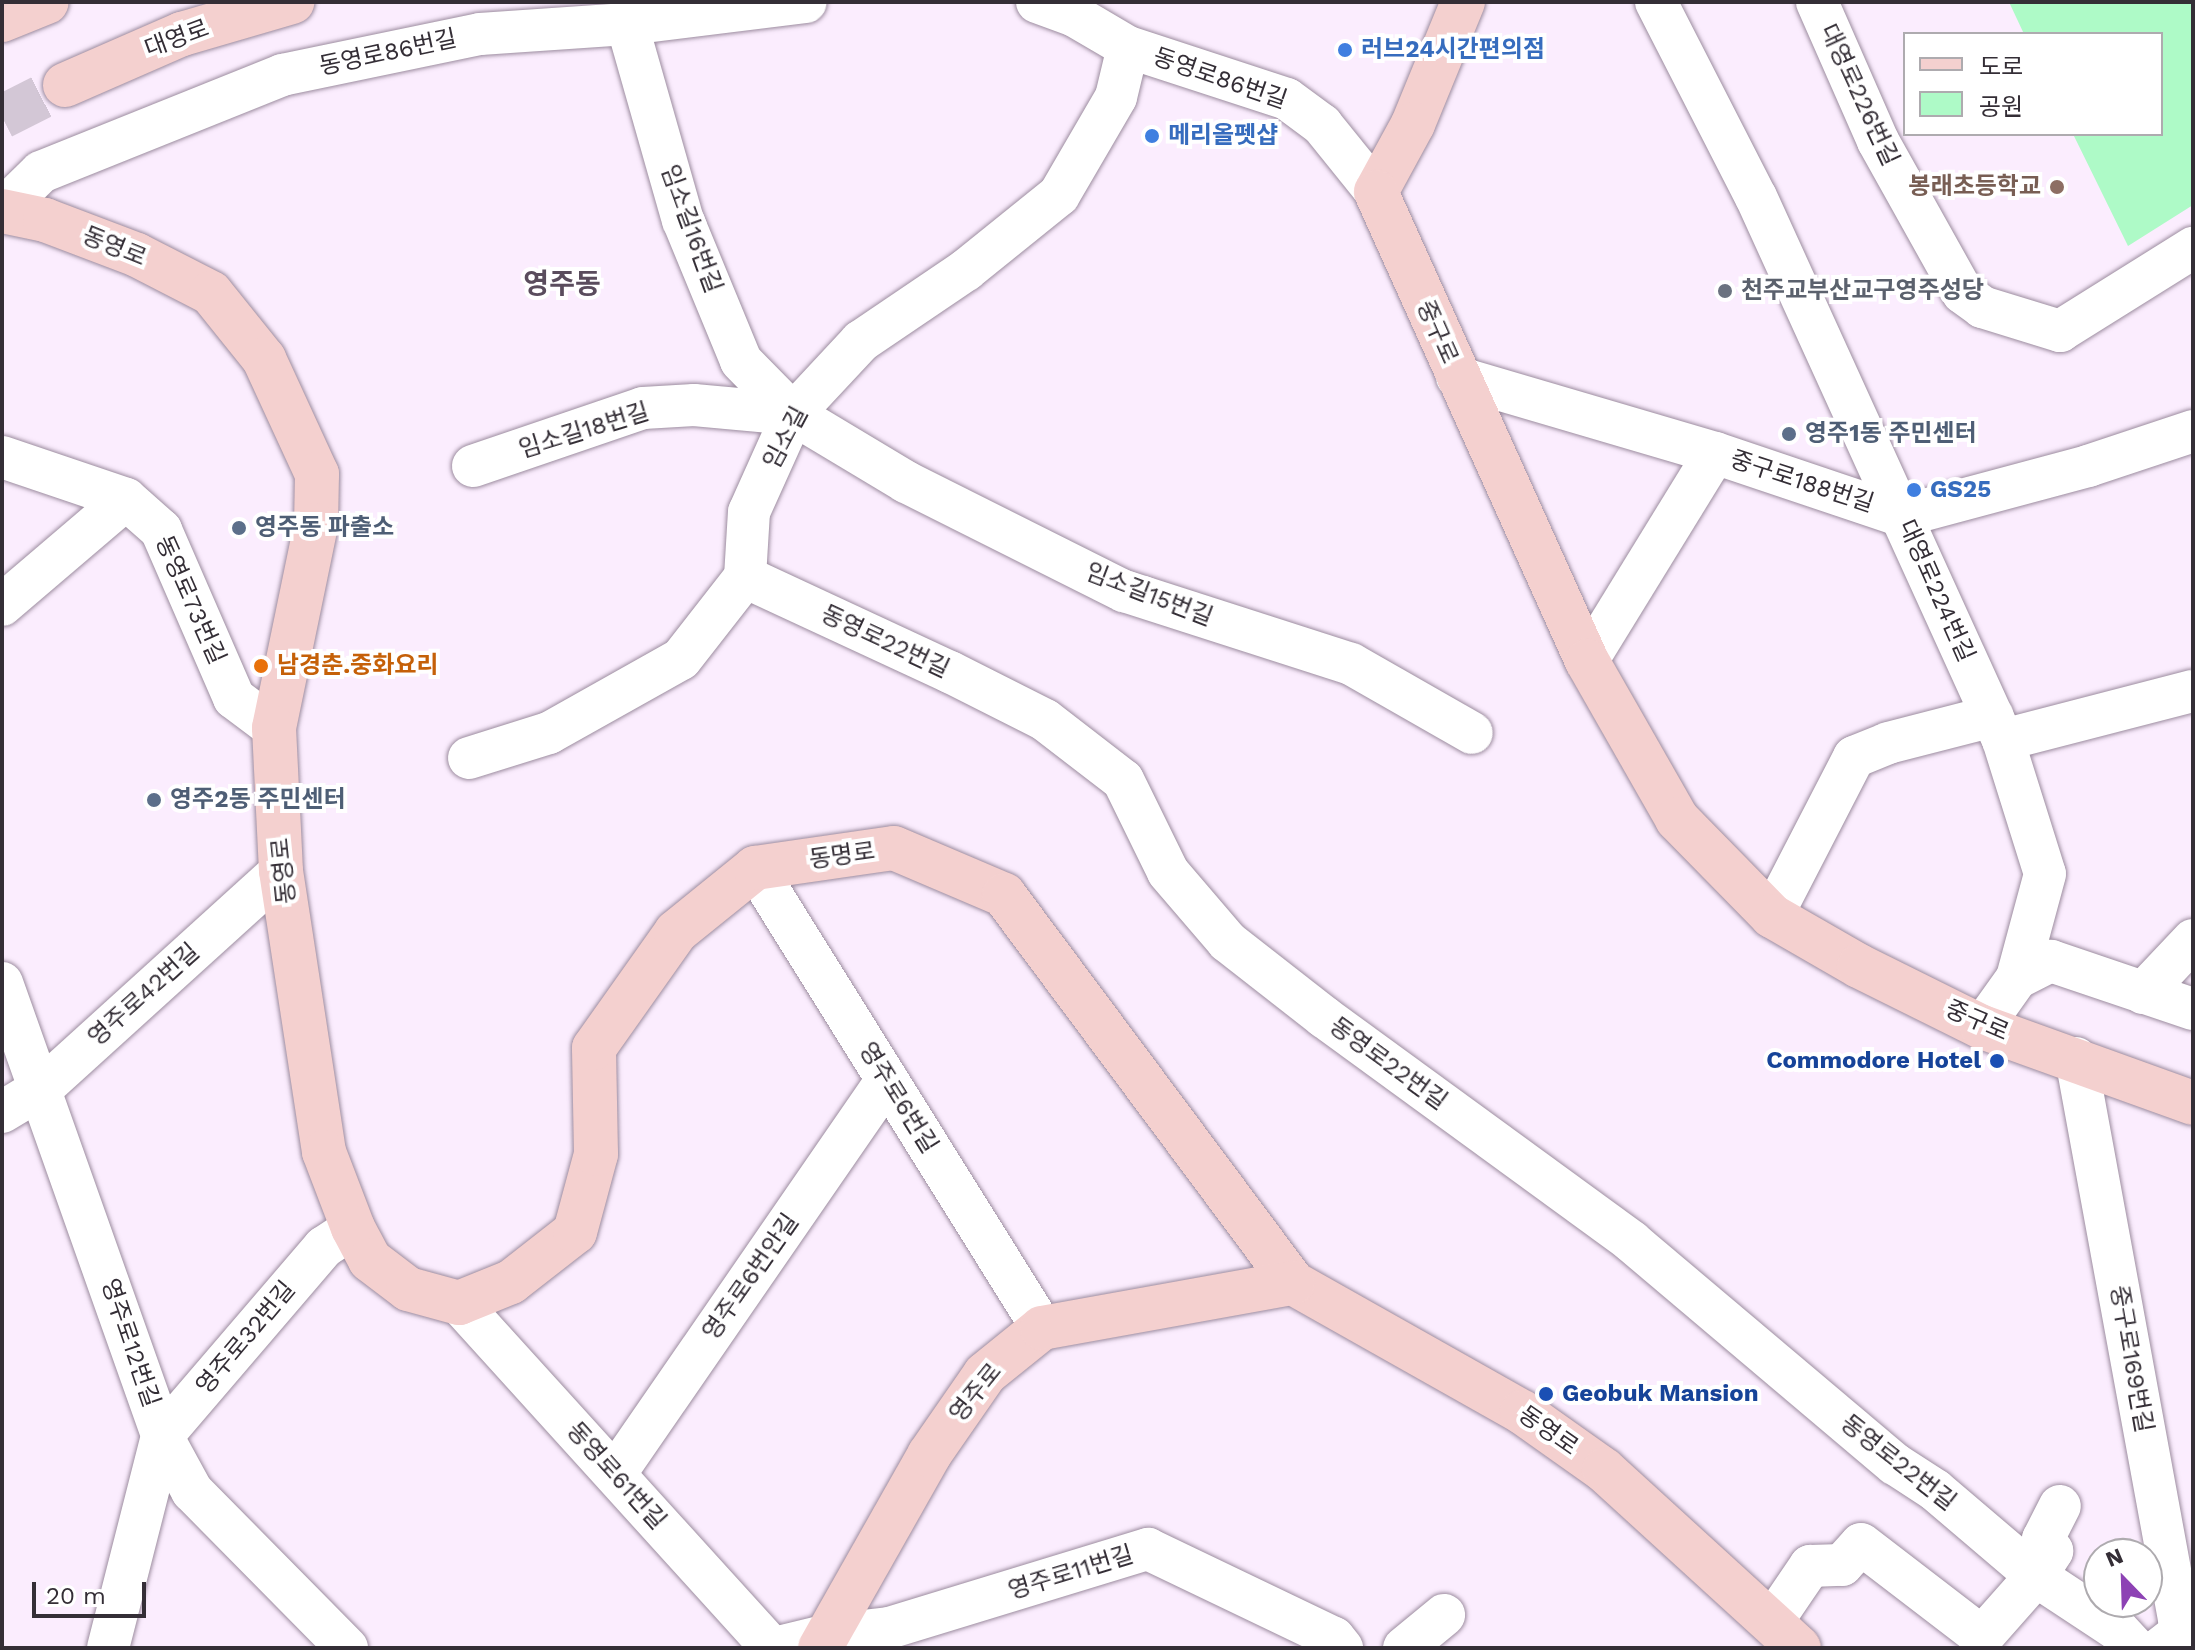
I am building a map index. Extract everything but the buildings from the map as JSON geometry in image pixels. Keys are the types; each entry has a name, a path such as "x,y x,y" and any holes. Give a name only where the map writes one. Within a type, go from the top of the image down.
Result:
{"street":[{"path":"2,20 47,2"},
{"name":"대영로","path":"65,85 182,34 292,2"},
{"name":"동영로86번길","path":"2,211 41,172 282,75 480,34 627,24 806,2"},
{"name":"동영로86번길","path":"1037,2 1075,16 1128,47 1287,99 1322,125 1376,192"},
{"path":"1376,192 1413,124 1463,2"},
{"name":"대영로224번길","path":"1656,2 1756,197 1998,728 2045,874 2017,978"},
{"name":"대영로226번길","path":"1817,2 1878,141 1963,293 1982,307 2060,331 2193,248"},
{"name":"임소길16번길","path":"627,24 683,220 741,361 793,414"},
{"name":"임소길","path":"745,577 749,512 793,414 861,341 966,270 1059,195 1116,97 1128,47"},
{"name":"중구로","path":"1376,192 1587,661 1677,819 1772,916 1859,966 1982,1027 2076,1058 2193,1103"},
{"name":"동영로","path":"2,211 45,220 137,255 211,293 264,359 319,484 316,525 274,728 281,871 324,1152 353,1228 370,1260 408,1289 459,1303"},
{"name":"중구로188번길","path":"1457,377 1715,453 1902,516 2088,466 2193,431"},
{"name":"임소길18번길","path":"473,466 643,408 694,405 793,414"},
{"name":"임소길15번길","path":"793,414 906,482 1124,591 1351,664 1472,733"},
{"path":"1587,661 1715,453"},
{"name":"동영로73번길","path":"2,457 126,499 161,530 234,698 274,728"},
{"path":"2,605 126,499"},
{"path":"469,758 549,733 681,659 745,577"},
{"name":"동영로22번길","path":"745,577 950,672 1045,720 1101,763 1123,780 1168,872 1228,942 1337,1027 1632,1242 1895,1464 1935,1490 2036,1576 2118,1630 2135,1648"},
{"path":"1772,916 1854,757 1888,743 1998,728 2193,691"},
{"name":"동명로","path":"755,868 894,848 1004,895 1293,1283"},
{"path":"459,1303 511,1282 575,1232 596,1154 594,1048 676,932 755,868"},
{"name":"영주로6번길","path":"755,868 1042,1328"},
{"name":"영주로42번길","path":"2,1112 42,1088 281,871"},
{"path":"2143,993 2193,940"},
{"path":"1982,1027 2017,978 2051,961 2193,1009"},
{"name":"영주로12번길","path":"2,983 42,1088 162,1436 192,1491 347,1648"},
{"name":"중구로169번길","path":"2076,1058 2179,1619 2185,1629 2161,1648"},
{"name":"영주로6번안길","path":"615,1474 887,1080"},
{"name":"영주로32번길","path":"108,1648 162,1436 324,1247 353,1228"},
{"name":"동영로","path":"1293,1283 1522,1412 1604,1470 1785,1635 1810,1566 1842,1565 1861,1544 1982,1637 2036,1576"},
{"name":"영주로","path":"824,1641 929,1455 985,1374 1042,1328 1293,1283"},
{"name":"동영로61번길","path":"459,1303 774,1648"},
{"path":"2036,1576 2052,1551 2043,1539 2060,1506"},
{"name":"영주로11번길","path":"824,1641 889,1628 1148,1549 1334,1638 1342,1648"},
{"path":"1404,1648 1444,1615"},
{"path":"774,1648 824,1641"}],"green space":[{"path":"2009,2 2193,2 2193,205 2128,246 2074,136 2163,136 2163,32 2023,32"}],"tunnel":[{"path":"2,117 65,85"}],"place":[{"name":"러브24시간편의점","path":"1345,50"},
{"name":"메리올펫샵","path":"1152,136"},
{"name":"봉래초등학교","path":"2057,187"},
{"name":"천주교부산교구영주성당","path":"1725,291"},
{"name":"영주1동 주민센터","path":"1789,434"},
{"name":"GS25","path":"1914,490"},
{"name":"영주동 파출소","path":"239,528"},
{"name":"남경춘.중화요리","path":"261,666"},
{"name":"영주2동 주민센터","path":"154,800"},
{"name":"Commodore Hotel","path":"1997,1061"},
{"name":"Geobuk Mansion","path":"1546,1394"}],"district":[{"name":"영주동","path":"562,284"}]}
